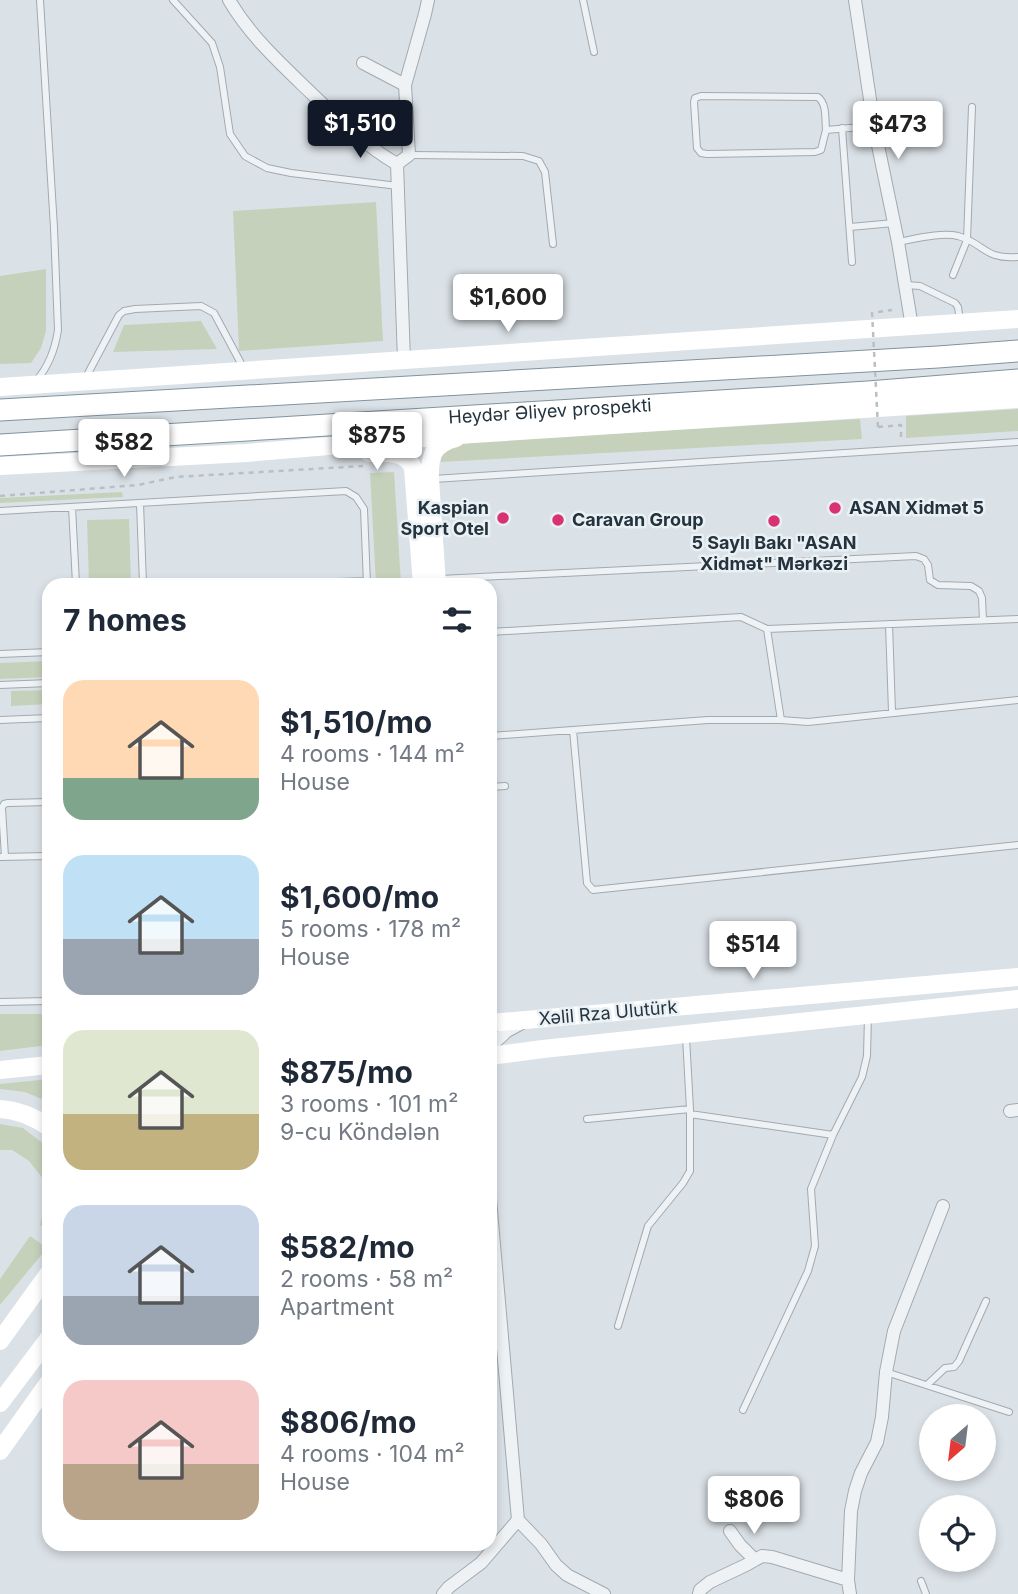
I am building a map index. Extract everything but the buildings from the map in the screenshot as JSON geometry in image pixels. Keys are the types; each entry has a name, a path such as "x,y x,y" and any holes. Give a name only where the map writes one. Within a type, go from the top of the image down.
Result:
{"highway":[{"name":"Heydər Əliyev prospekti","path":"0,410 1018,351"},
{"name":"Heydər Əliyev prospekti","path":"0,445 868,392 1018,380"}],"main road":[{"path":"0,387 1018,319"},
{"path":"0,467 246,453 473,434 1018,399"},
{"path":"422,480 436,449 447,440 473,434"},
{"path":"246,453 403,455 422,480 432,578"},
{"name":"Xəlil Rza Ulutürk","path":"497,1022 1018,977"},
{"name":"Xəlil Rza Ulutürk","path":"497,1055 1018,999"},
{"path":"497,1016 529,1020"},
{"path":"0,1070 42,1066"},
{"path":"0,1109 29,1115 42,1123"},
{"path":"0,1326 42,1281"},
{"path":"0,1341 42,1283"},
{"path":"0,1404 42,1347"},
{"path":"0,1451 42,1392"}],"street":[{"path":"229,0 239,17 273,56 347,128 376,152 397,164"},
{"path":"397,164 409,155 405,85 428,0"},
{"path":"855,0 874,126 912,327"},
{"path":"363,63 405,85"},
{"path":"397,164 404,360"},
{"path":"497,1041 508,1031 529,1020"},
{"path":"850,1594 848,1580 851,1511 860,1473 877,1442 894,1331 943,1206"},
{"path":"497,1290 518,1520 556,1565 583,1589 604,1594"},
{"path":"497,1544 518,1520"},
{"path":"730,1531 755,1560"},
{"path":"443,1594 481,1563 491,1551"},
{"path":"699,1594 710,1582 762,1556 848,1580"}],"lane":[{"path":"32,385 44,372 56,346 58,330 40,0"},
{"path":"173,0 212,43 220,67 230,134 245,156 267,168 290,173 399,186"},
{"path":"583,0 594,52"},
{"path":"701,96 818,97 824,106 826,130 821,150 815,152 701,153 698,148 694,102 695,98 701,96"},
{"path":"953,275 967,240 972,107"},
{"path":"826,130 874,126"},
{"path":"842,128 852,262"},
{"path":"409,155 523,156 539,162 545,172 552,244"},
{"path":"850,227 894,223"},
{"path":"898,242 949,235 967,240 989,254 1004,258 1018,257"},
{"path":"905,285 920,286 955,303 961,323"},
{"path":"84,381 119,314 135,309 207,308 214,313 244,371"},
{"path":"422,480 1018,442"},
{"path":"0,511 346,491 356,497 364,509 367,578"},
{"path":"140,503 143,578"},
{"path":"72,507 76,578"},
{"path":"497,580 916,556 924,559 928,565 930,580 938,585 971,586 979,591 983,620"},
{"path":"497,632 741,617 767,629 1018,619"},
{"path":"890,624 892,712"},
{"path":"767,629 781,720"},
{"path":"0,654 42,652"},
{"path":"0,685 42,683"},
{"path":"497,735 708,720 808,722 1018,700"},
{"path":"0,720 42,718"},
{"path":"573,730 587,883 593,890 1018,845"},
{"path":"497,787 505,786"},
{"path":"42,802 4,804 2,857 42,856"},
{"path":"0,1002 42,1001"},
{"path":"743,1410 808,1271 815,1246 811,1189 833,1135 862,1077 867,1056 868,1014"},
{"path":"618,1326 649,1226 690,1171 690,1111 685,1035"},
{"path":"587,1119 690,1111 833,1135"},
{"path":"927,1385 945,1368 954,1367 960,1361 986,1301"},
{"path":"886,1372 1009,1412"},
{"path":"921,1581 926,1594"}],"path":[{"path":"892,310 872,312 878,428 901,425 901,449"}],"green space":[{"path":"376,202 383,341 239,351 233,211"},
{"path":"46,269 46,331 41,348 31,363 0,364 0,276"},
{"path":"201,321 217,349 113,352 124,325"},
{"path":"1018,409 1018,431 906,438 906,416"},
{"path":"860,419 862,439 441,462 441,455 458,443"},
{"path":"394,472 401,578 376,578 370,473"},
{"path":"122,492 123,497 0,503 0,498"},
{"path":"129,519 131,578 89,578 87,520"},
{"path":"42,661 42,677 0,679 0,663"},
{"path":"42,690 42,704 11,706 11,691"},
{"path":"0,1014 42,1014 42,1046 0,1051"},
{"path":"42,1080 42,1099 25,1092 0,1089 0,1084"},
{"path":"0,1124 23,1128 42,1143 42,1177 29,1161 12,1150 0,1150"},
{"path":"30,1236 42,1244 42,1254 0,1305 0,1279"}],"place":[{"name":"ASAN Xidmət 5","path":"835,508"},
{"name":"Kaspian Sport Otel","path":"503,518"},
{"name":"Caravan Group","path":"558,520"},
{"name":"5 Saylı Bakı \"ASAN Xidmət\" Mərkəzi","path":"774,521"}]}
